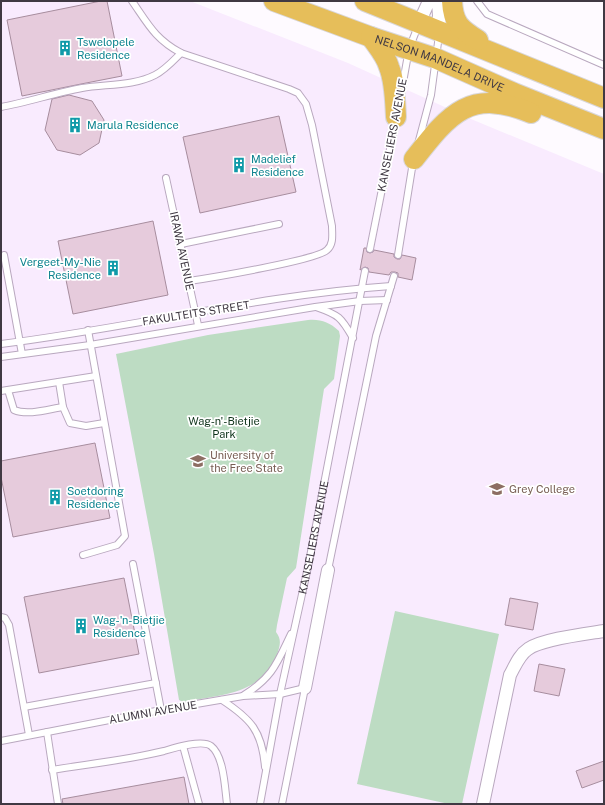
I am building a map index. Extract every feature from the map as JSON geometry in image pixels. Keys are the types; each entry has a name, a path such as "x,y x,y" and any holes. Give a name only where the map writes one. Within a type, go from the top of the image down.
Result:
{"highway":[{"name":"NELSON MANDELA DRIVE","path":"274,1 371,37 435,58 514,93 604,129"},
{"path":"365,1 604,98"},
{"path":"452,1 453,13 456,22 464,31 512,61"},
{"path":"371,37 385,56 390,67 396,116"},
{"path":"414,159 434,132 458,111 472,105 488,103 502,104 525,110 604,141"}],"street":[{"path":"419,22 429,1"},
{"path":"438,1 440,32"},
{"name":"KANSELIERS AVENUE","path":"305,688 328,570"},
{"path":"483,804 510,675 518,659 528,649 547,642 604,631"}],"lane":[{"path":"132,1 157,36 169,47 181,53 298,93 306,104 312,125 332,226 332,242 327,250 320,254 285,263 189,281"},
{"path":"477,1 487,14 604,65"},
{"name":"KANSELIERS AVENUE","path":"370,249 409,49 419,22"},
{"path":"398,255 414,159 431,95 435,58 440,32"},
{"path":"1,107 28,102 64,92 140,80 155,76 166,68 181,53"},
{"name":"IRAWA AVENUE","path":"166,178 198,325"},
{"path":"181,244 279,224"},
{"path":"4,255 22,354"},
{"name":"KANSELIERS AVENUE","path":"260,804 280,694 296,623 365,271"},
{"name":"KANSELIERS AVENUE","path":"328,570 376,336 394,276"},
{"name":"FAKULTEITS STREET","path":"1,344 272,300 362,288 391,286"},
{"name":"FAKULTEITS STREET","path":"1,357 90,345 198,325 315,307 360,301 387,300"},
{"path":"315,307 339,317 346,324 353,338"},
{"path":"82,555 117,545 125,536 88,330"},
{"path":"64,407 27,413 19,412 14,410 4,391 96,376"},
{"path":"59,382 64,407 70,423 86,426 104,424"},
{"path":"133,564 161,710"},
{"path":"1,616 5,618 9,625 29,735"},
{"path":"243,696 257,687 269,676 276,666 296,623"},
{"path":"24,707 156,683"},
{"name":"KANSELIERS AVENUE","path":"282,804 305,688"},
{"name":"ALUMNI AVENUE","path":"1,741 161,710 243,696 280,694 305,688"},
{"path":"222,700 249,722 260,740 264,750 265,778"},
{"path":"47,732 58,804"},
{"path":"52,770 154,753 183,746 205,744 211,746 218,756 221,765 227,804"},
{"path":"183,746 199,804"}],"shaded area":[{"name":"University of the Free State","path":"1,1 190,1 348,63 471,119 604,174 604,804 1,804"}],"green space":[{"name":"Wag-n'-Bietjie Park","path":"308,320 317,320 332,325 339,331 340,336 334,379 324,389 296,568 287,578 277,625 276,632 280,643 277,655 270,668 261,678 250,686 225,695 183,702 179,700 154,554 116,354 208,335"},
{"path":"395,611 499,634 462,804 449,804 357,784"}],"building":[{"name":"Tswelopele Residence","path":"107,1 122,76 22,96 7,20"},
{"name":"Marula Residence","path":"69,95 92,101 104,120 99,143 80,155 57,150 45,130 52,99"},
{"name":"Madelief Residence","path":"279,116 296,192 200,213 183,137"},
{"name":"Vergeet-My-Nie Residence","path":"153,221 168,295 73,314 58,241"},
{"path":"364,248 366,248 367,252 370,253 374,250 394,254 394,257 397,259 400,259 402,255 416,258 412,280 398,277 398,273 395,272 391,272 389,275 369,272 368,268 365,267 360,270"},
{"name":"Soetdoring Residence","path":"95,443 110,518 13,537 1,477 1,461"},
{"name":"Wag-'n-Bietjie Residence","path":"124,578 139,654 39,673 24,597"},
{"path":"510,598 538,603 533,630 505,625"},
{"path":"539,664 565,669 559,696 534,691"},
{"path":"604,761 604,780 582,788 576,771"},
{"path":"184,777 189,804 63,804 62,799"}],"place":[{"name":"Tswelopele Residence","path":"65,48"},
{"name":"Marula Residence","path":"75,125"},
{"name":"Madelief Residence","path":"239,165"},
{"name":"Vergeet-My-Nie Residence","path":"113,268"},
{"name":"University of the Free State","path":"198,461"},
{"name":"Grey College","path":"497,489"},
{"name":"Soetdoring Residence","path":"55,497"},
{"name":"Wag-'n-Bietjie Residence","path":"81,626"}]}
